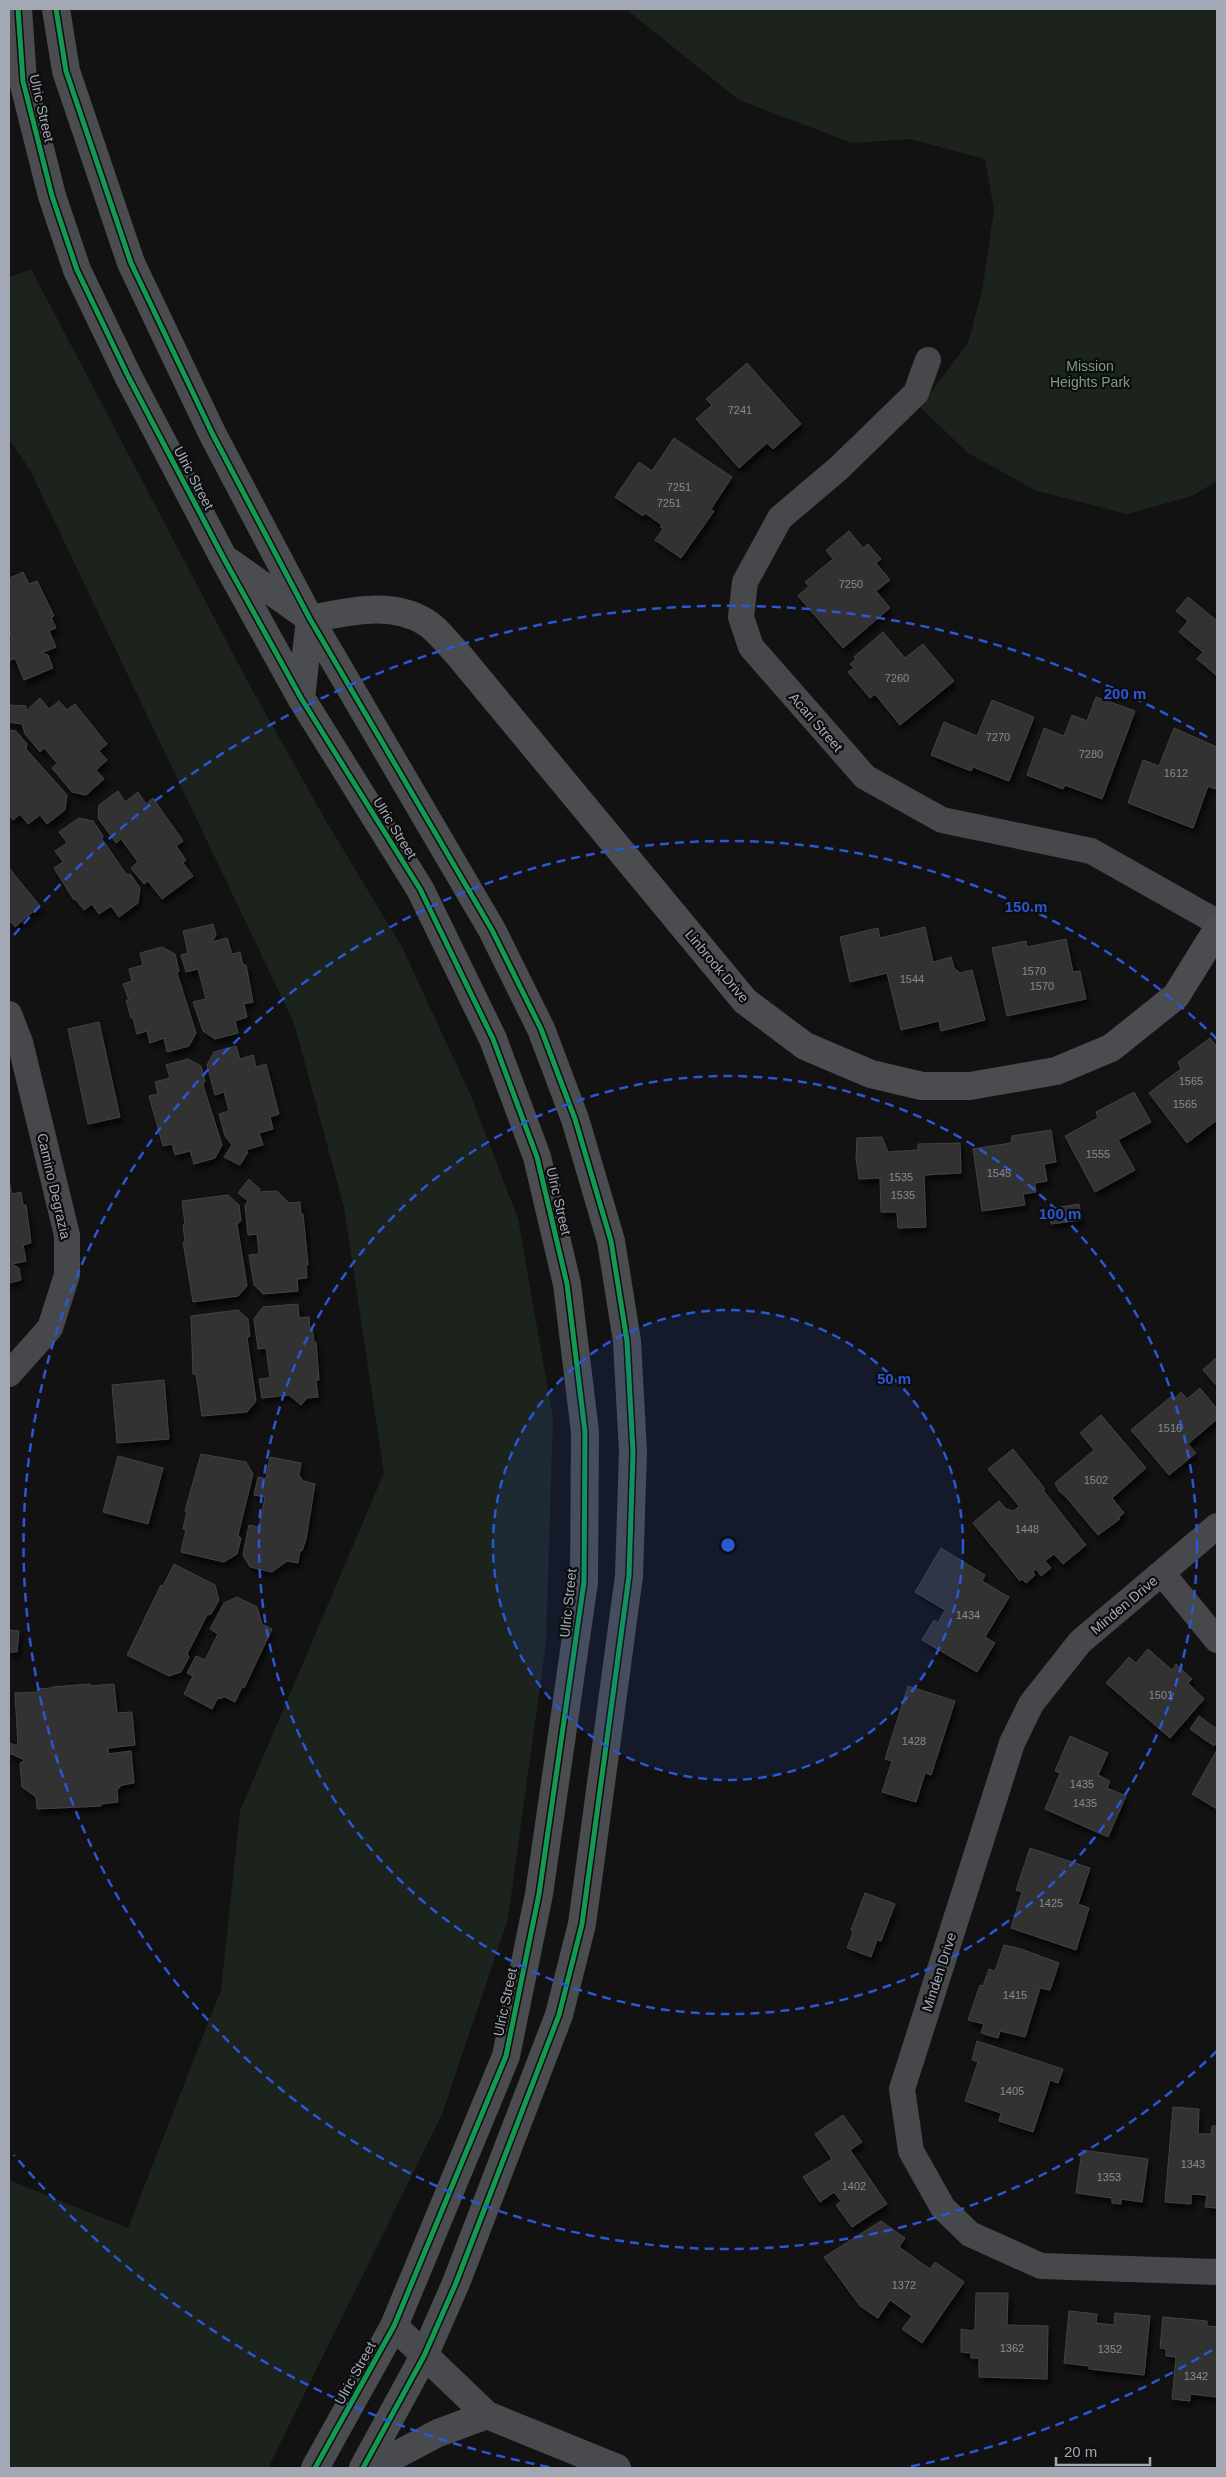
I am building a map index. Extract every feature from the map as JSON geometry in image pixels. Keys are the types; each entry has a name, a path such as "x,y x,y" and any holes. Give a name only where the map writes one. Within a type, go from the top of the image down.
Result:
{"highway":[{"path":"394,2326 487,2415 617,2468"},
{"path":"372,2468 438,2433 487,2415"}],"main road":[{"name":"Ulric Street","path":"18,9 16,83 77,270 128,376 223,557 300,698 420,889 493,1039 537,1157 567,1284 585,1432 584,1582 539,1894 506,2056 394,2326 315,2468"},
{"path":"56,9 66,71 131,264 213,435 310,619 492,930 542,1029 575,1119 611,1241 627,1341 633,1452 629,1576 582,1924 556,2024 464,2265 424,2356 363,2468"},
{"path":"16,83 66,71"},
{"path":"223,557 310,619"},
{"name":"Linbrook Drive","path":"310,619 354,611 392,609 427,623 457,653 745,1001 804,1046 871,1074 922,1086 970,1086 1056,1071 1111,1048 1176,996 1217,930"},
{"path":"300,698 310,619"}],"street":[{"name":"Acari Street","path":"928,360 916,393 839,468 780,518 745,582 741,617 751,647 865,777 942,820 1091,851 1217,922"},
{"name":"Camino Degrazia","path":"9,1014 20,1042 67,1235 66,1275 50,1328 9,1374"},
{"name":"Minden Drive","path":"1217,1526 1080,1642 1031,1704 1012,1743 902,2088 911,2151 943,2208 970,2234 1041,2266 1217,2272"},
{"path":"1162,1573 1217,1640"}],"green space":[{"name":"Mission Heights Park","path":"626,9 1217,9 1217,481 1192,496 1127,514 1037,491 968,453 920,407 968,343 982,291 994,210 985,159 910,139 852,143 739,100"},
{"path":"31,269 249,684 326,821 402,947 471,1096 518,1219 553,1418 546,1643 508,1918 443,2112 268,2468 9,2468 9,2180 128,2228 221,1990 240,1811 384,1473 344,1207 294,1023 30,470 9,439 9,277"}],"building":[{"path":"747,363 801,424 773,449 767,443 739,468 696,419 712,405 706,399"},
{"path":"674,438 732,477 711,509 714,511 681,558 655,540 663,529 660,527 662,525 645,513 643,516 615,497 639,462 652,471"},
{"path":"849,531 863,548 868,544 881,559 876,563 890,580 876,591 890,608 843,648 798,596 809,586 805,582 833,559 826,550"},
{"path":"23,572 29,584 37,581 54,616 51,617 56,628 49,631 56,647 41,653 48,655 53,668 24,680 15,658 9,661 9,641 12,639 9,632 9,575 10,578"},
{"path":"1188,597 1217,621 1217,676 1197,659 1203,652 1179,632 1188,621 1176,611"},
{"path":"883,632 905,658 923,644 954,681 900,725 875,694 870,698 848,672 854,668 850,664 856,659 854,657"},
{"path":"1096,697 1135,711 1102,799 1065,785 1063,789 1027,775 1044,728 1064,736 1072,715 1087,721"},
{"path":"40,698 49,709 59,701 67,710 75,704 107,744 99,751 107,760 96,770 104,779 86,795 72,792 52,768 57,763 44,748 40,752 25,734 22,724 9,722 10,705 26,706 26,711"},
{"path":"992,700 1034,717 1009,781 973,767 971,771 931,755 944,722 977,736"},
{"path":"1174,728 1217,747 1217,784 1215,789 1208,786 1193,828 1128,803 1143,760 1159,766"},
{"path":"9,730 16,731 27,744 26,749 67,795 65,810 47,824 40,815 28,824 20,814 13,820 9,815"},
{"path":"118,791 125,802 138,792 146,804 153,798 183,841 176,846 186,860 183,863 193,876 162,899 148,881 144,884 131,868 138,862 121,839 116,843 98,818 99,805"},
{"path":"79,818 93,821 103,836 102,839 126,874 131,875 140,888 138,903 119,917 111,906 99,914 92,904 84,910 74,900 54,868 63,862 55,851 67,843 59,832"},
{"path":"9,868 40,906 15,927 9,920"},
{"path":"213,924 216,935 212,942 227,938 232,954 240,952 243,965 246,965 253,1002 244,1004 247,1017 235,1021 238,1033 215,1039 203,1031 193,1002 206,999 198,969 186,972 181,955 188,953 183,931"},
{"path":"925,927 933,962 951,957 954,968 960,973 972,970 985,1020 941,1031 939,1021 901,1030 887,973 850,982 840,937 878,928 880,938"},
{"path":"1066,939 1073,972 1080,971 1086,999 1007,1016 992,948 1026,941 1027,947"},
{"path":"162,947 175,954 179,971 177,973 196,1033 189,1046 167,1052 164,1038 150,1043 147,1031 137,1034 123,984 132,981 129,969 143,965 140,953"},
{"path":"99,1022 120,1117 88,1124 68,1029"},
{"path":"1210,1038 1217,1047 1217,1120 1187,1143 1149,1093 1181,1069 1178,1062"},
{"path":"236,1046 240,1059 253,1055 256,1067 266,1064 279,1114 270,1117 273,1129 259,1133 263,1145 245,1150 248,1152 240,1165 224,1157 232,1145 225,1136 219,1114 229,1111 224,1092 215,1095 207,1065 214,1052"},
{"path":"188,1059 201,1066 205,1081 203,1085 222,1145 215,1158 194,1164 190,1151 175,1155 172,1144 163,1146 149,1096 158,1094 155,1082 170,1078 166,1065"},
{"path":"1134,1092 1151,1122 1118,1140 1135,1170 1095,1192 1065,1136 1098,1118 1096,1112"},
{"path":"1051,1130 1056,1162 1044,1164 1047,1181 1035,1183 1036,1192 1023,1194 1025,1205 982,1211 973,1149 1011,1143 1012,1136"},
{"path":"882,1137 888,1152 918,1150 918,1144 960,1143 961,1173 924,1175 926,1227 898,1228 897,1212 881,1212 880,1178 859,1179 856,1159 857,1138"},
{"path":"249,1179 260,1189 259,1192 277,1191 289,1203 300,1202 308,1265 306,1265 307,1278 297,1279 298,1291 263,1294 254,1285 249,1255 259,1254 257,1234 248,1235 245,1205 248,1201 238,1193"},
{"path":"9,1182 12,1194 21,1192 23,1205 26,1205 31,1243 23,1245 26,1261 12,1264 19,1268 21,1280 9,1283"},
{"path":"228,1195 239,1205 241,1221 237,1224 247,1286 238,1296 193,1302 183,1242 185,1242 183,1225 185,1224 182,1201"},
{"path":"1079,1204 1082,1220 1051,1224 1049,1209"},
{"path":"298,1304 299,1318 309,1317 310,1329 312,1328 314,1342 316,1342 319,1380 316,1381 318,1397 307,1398 301,1405 289,1395 262,1398 259,1379 270,1378 266,1348 258,1349 254,1319 263,1307"},
{"path":"238,1310 248,1319 250,1336 247,1338 256,1401 247,1412 202,1416 196,1374 193,1374 191,1316"},
{"path":"1217,1357 1217,1386 1203,1370"},
{"path":"164,1380 169,1439 117,1443 112,1385"},
{"path":"1200,1388 1217,1409 1217,1419 1188,1444 1196,1453 1169,1475 1131,1430 1173,1395 1175,1398 1181,1392 1187,1399"},
{"path":"1101,1415 1146,1468 1112,1498 1124,1513 1118,1518 1120,1519 1098,1535 1059,1491 1055,1483 1094,1450 1080,1433"},
{"path":"1013,1449 1086,1545 1063,1564 1054,1554 1045,1561 1051,1568 1041,1576 1036,1569 1033,1572 1035,1575 1026,1583 1022,1579 1020,1581 973,1523 999,1501 1006,1509 1014,1511 1019,1506 988,1469"},
{"path":"201,1454 246,1462 253,1474 238,1535 241,1538 237,1554 224,1562 181,1552 186,1529 183,1529 187,1511 185,1511"},
{"path":"118,1456 163,1468 148,1524 103,1512"},
{"path":"270,1457 301,1463 299,1475 303,1481 315,1484 306,1539 302,1551 300,1550 298,1563 287,1561 272,1572 250,1567 243,1555 249,1525 259,1527 265,1497 254,1495 258,1477 266,1479"},
{"path":"941,1548 985,1575 982,1581 1009,1597 985,1637 995,1643 977,1672 922,1640 934,1620 938,1623 945,1610 915,1592"},
{"path":"174,1564 215,1585 219,1600 211,1614 207,1615 187,1654 189,1657 181,1672 169,1676 127,1655 161,1585 163,1586"},
{"path":"237,1597 257,1607 262,1624 272,1629 244,1688 242,1687 235,1702 225,1697 217,1699 212,1709 184,1694 193,1676 187,1673 196,1656 205,1660 218,1634 210,1629 224,1603"},
{"path":"9,1630 19,1631 17,1652 9,1652"},
{"path":"1148,1649 1172,1670 1176,1664 1192,1679 1188,1683 1204,1699 1170,1738 1106,1683 1129,1657 1136,1663"},
{"path":"90,1684 90,1686 114,1684 117,1713 132,1712 135,1745 108,1748 108,1754 131,1751 134,1783 122,1785 117,1790 118,1802 101,1804 101,1806 37,1809 36,1797 22,1787 20,1763 25,1760 9,1753 9,1743 18,1746 15,1693 38,1692 38,1689"},
{"path":"908,1686 955,1701 931,1775 925,1773 916,1802 882,1792 892,1761 885,1759"},
{"path":"1199,1716 1217,1729 1217,1742 1214,1746 1190,1729"},
{"path":"1070,1736 1108,1753 1098,1775 1110,1781 1107,1788 1126,1796 1108,1837 1045,1809 1060,1773 1055,1771"},
{"path":"1217,1750 1217,1809 1192,1794"},
{"path":"1030,1848 1090,1868 1078,1904 1089,1908 1076,1950 1011,1928 1022,1892 1016,1890"},
{"path":"865,1893 895,1904 881,1941 877,1940 871,1957 847,1948 853,1932 851,1930"},
{"path":"1004,1945 1059,1963 1050,1990 1040,1988 1025,2037 1000,2031 998,2038 981,2033 984,2024 968,2020 980,1985 983,1986 989,1969 995,1971"},
{"path":"977,2041 1063,2069 1058,2083 1050,2080 1033,2132 999,2121 1001,2113 965,2101 978,2062 972,2060"},
{"path":"1173,2107 1199,2109 1198,2134 1211,2134 1212,2126 1217,2126 1217,2208 1205,2207 1207,2195 1191,2194 1191,2204 1165,2202"},
{"path":"843,2115 862,2142 850,2150 887,2204 852,2227 836,2205 841,2201 834,2192 820,2202 803,2177 832,2159 815,2134"},
{"path":"1082,2150 1148,2159 1142,2202 1121,2199 1121,2204 1112,2203 1112,2198 1076,2193"},
{"path":"881,2221 905,2238 899,2247 930,2269 935,2262 964,2282 922,2343 902,2329 912,2316 890,2300 878,2318 860,2306 824,2257"},
{"path":"976,2293 1008,2293 1007,2325 1048,2326 1047,2379 979,2377 979,2358 971,2358 971,2353 961,2352 961,2329 972,2331 975,2329"},
{"path":"1069,2311 1097,2314 1096,2323 1114,2325 1115,2313 1150,2316 1144,2375 1089,2369 1089,2366 1064,2363"},
{"path":"1163,2317 1207,2321 1207,2326 1217,2327 1217,2397 1190,2394 1190,2401 1172,2399 1176,2357 1166,2356 1166,2349 1160,2348"}],"cycle path":[{"path":"18,9 23,81 52,196 77,270 128,376 223,557 301,698 420,889 493,1039 537,1157 567,1284 585,1432 584,1582 539,1894 506,2056 394,2326 315,2468"},
{"path":"56,9 66,71 131,263 213,435 310,619 492,930 541,1029 575,1119 611,1241 627,1341 633,1452 629,1576 582,1924 559,2015 456,2283 424,2356 363,2468"}]}
